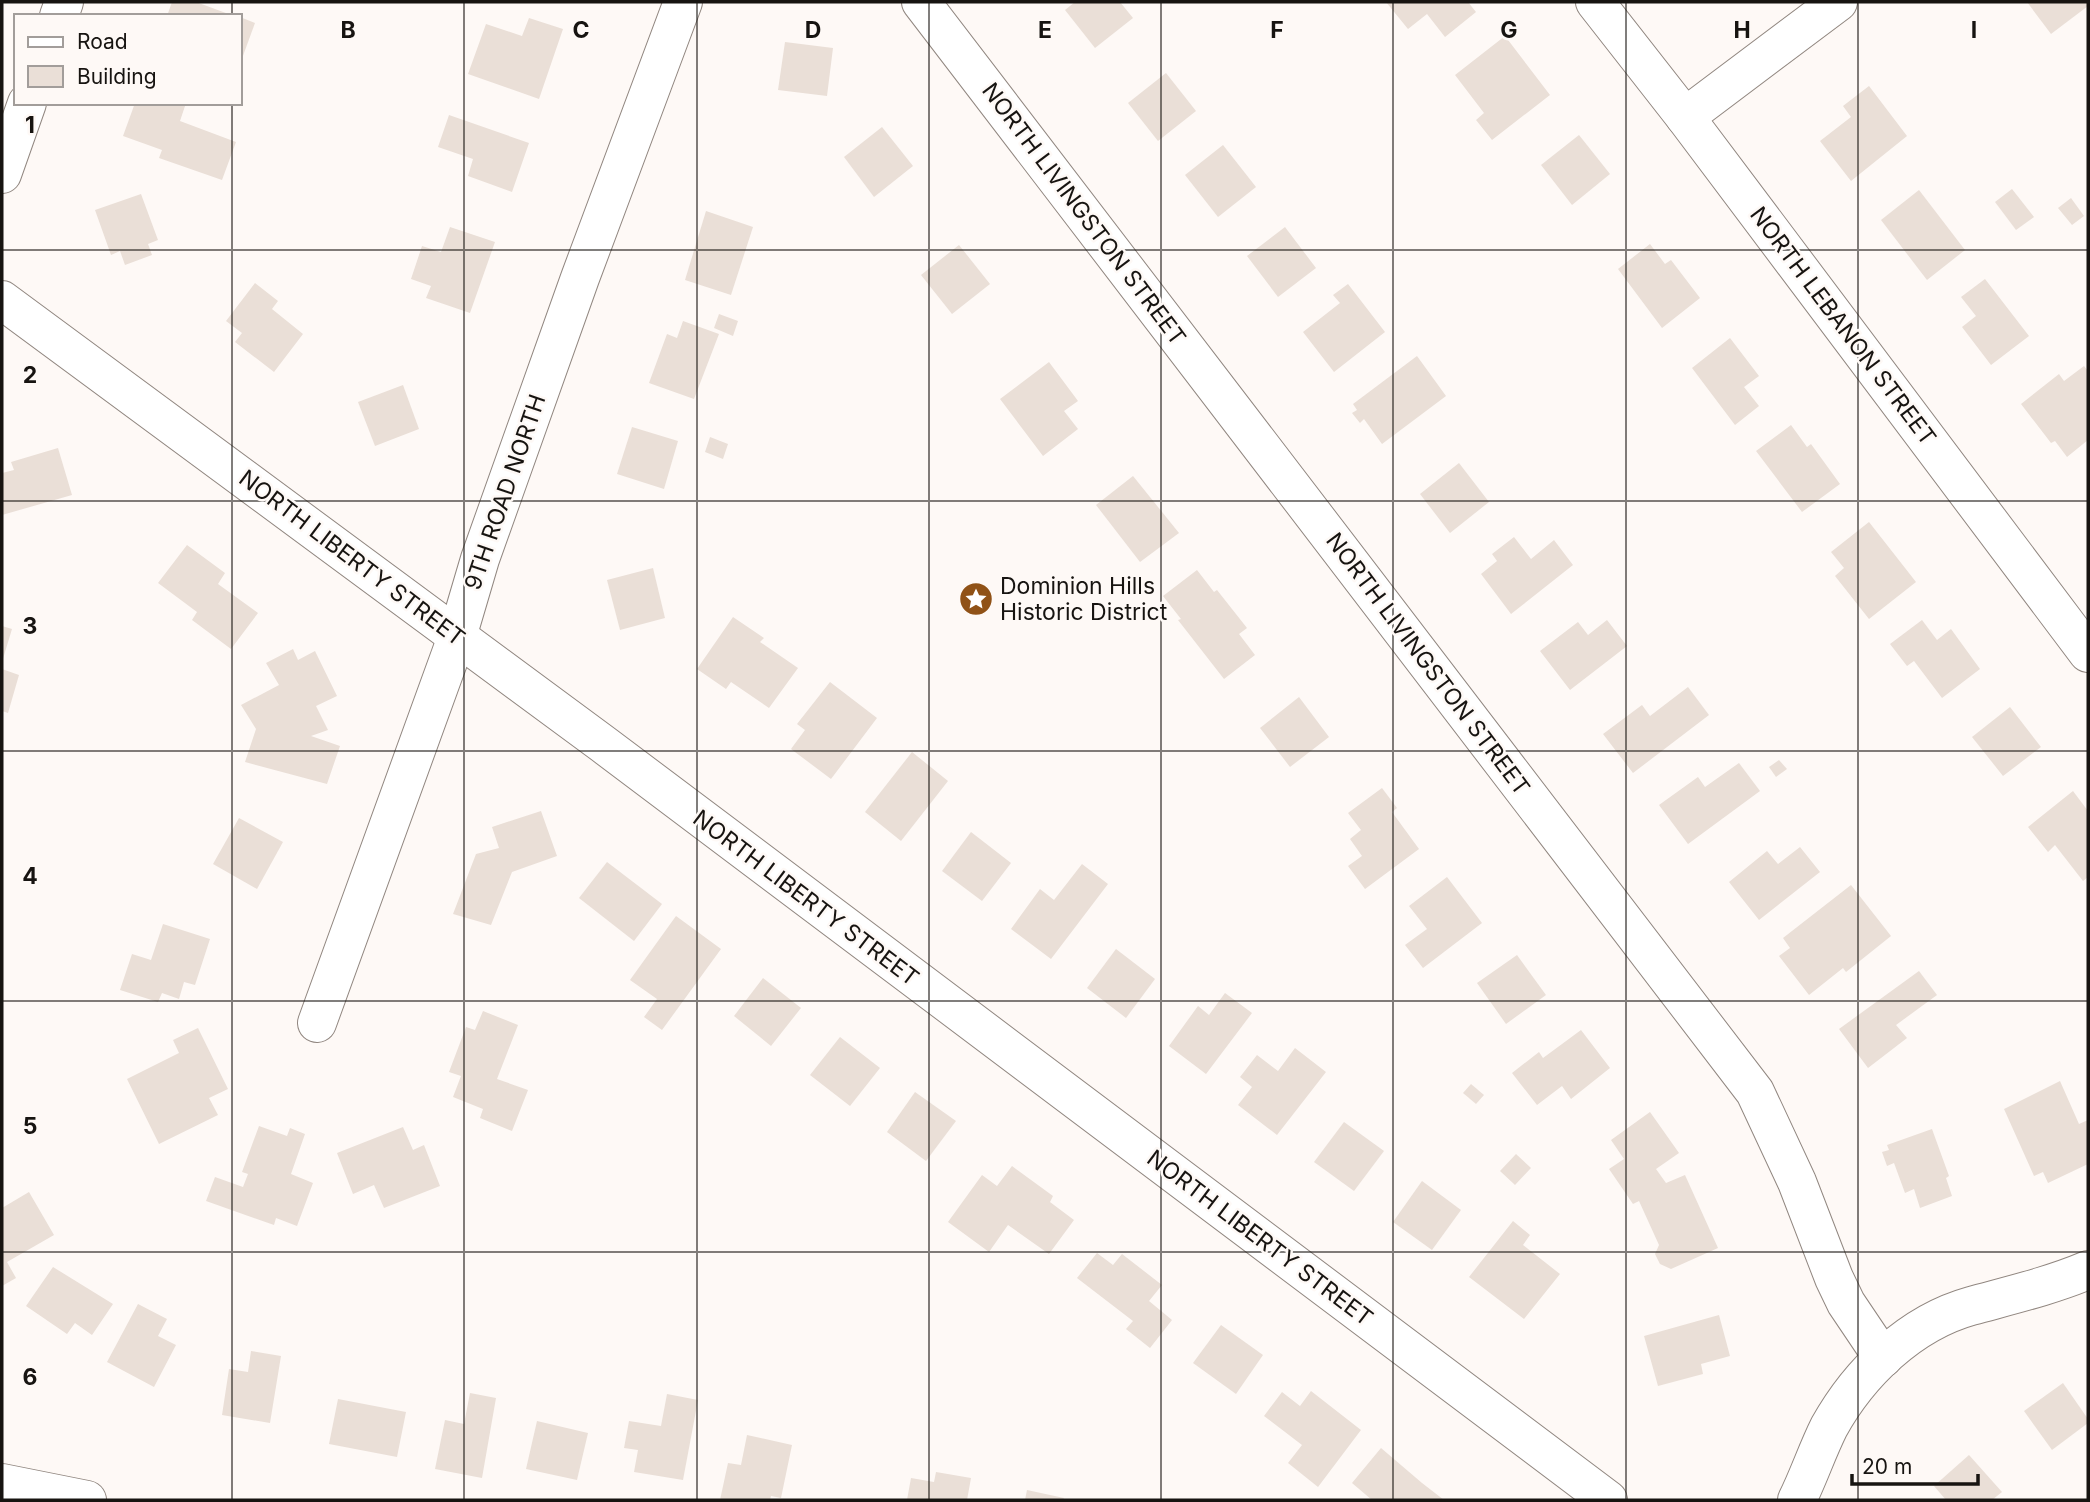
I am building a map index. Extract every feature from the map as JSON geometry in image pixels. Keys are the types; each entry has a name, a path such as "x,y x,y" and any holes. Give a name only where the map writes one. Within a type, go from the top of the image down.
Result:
{"street":[{"name":"9TH ROAD NORTH","path":"317,1023 457,637 480,559 580,278 683,2"},
{"name":"NORTH LIVINGSTON STREET","path":"921,2 1755,1091 1797,1182 1834,1278 1846,1303 1883,1358"},
{"name":"NORTH LEBANON STREET","path":"1595,2 1685,117 2088,653"},
{"path":"1685,117 1838,2"},
{"path":"2,174 26,105"},
{"name":"NORTH LIBERTY STREET","path":"2,300 457,637 1608,1500"},
{"path":"1797,1500 1817,1451 1852,1390 1883,1358 1918,1330 1970,1306 2057,1283 2088,1270"},
{"path":"2,1483 87,1500"}],"building":[{"path":"172,2 196,2 229,14 168,14"},
{"path":"1075,2 1120,2 1133,18 1095,48 1065,10"},
{"path":"1386,2 1468,2 1476,12 1445,37 1427,14 1408,29"},
{"path":"2027,2 2088,2 2088,6 2051,34"},
{"path":"242,18 255,23 242,59"},
{"path":"529,18 563,29 539,99 468,74 486,24 522,36"},
{"path":"1505,36 1550,95 1492,140 1476,120 1484,113 1455,75"},
{"path":"785,42 833,48 827,96 778,90"},
{"path":"1166,73 1196,111 1158,141 1128,103"},
{"path":"1869,86 1907,136 1851,181 1820,141 1851,117 1843,106"},
{"path":"134,105 185,105 180,121 236,142 222,180 159,158 162,150 123,136"},
{"path":"449,115 529,143 512,192 468,176 473,159 438,147"},
{"path":"882,127 913,166 874,197 844,157"},
{"path":"1579,135 1610,174 1572,205 1541,165"},
{"path":"1223,145 1256,187 1218,217 1185,175"},
{"path":"2012,189 2034,217 2016,230 1995,202"},
{"path":"1919,190 1965,250 1927,280 1881,220"},
{"path":"141,194 158,240 148,244 152,255 125,265 120,251 111,255 95,210"},
{"path":"2071,198 2084,216 2072,225 2058,208"},
{"path":"706,211 753,227 731,295 685,280"},
{"path":"450,227 495,242 470,313 426,298 431,286 411,279 422,246 441,252"},
{"path":"1285,227 1316,268 1278,297 1247,256"},
{"path":"1650,244 1665,264 1671,260 1700,298 1662,328 1618,269"},
{"path":"959,245 990,284 952,314 921,275"},
{"path":"1985,279 2029,336 1991,365 1962,327 1976,316 1961,297"},
{"path":"255,283 278,301 272,309 303,334 274,372 235,342 242,333 226,321"},
{"path":"1348,284 1385,332 1334,372 1303,332 1340,303 1333,295"},
{"path":"719,314 738,321 733,336 714,328"},
{"path":"683,321 719,334 694,399 649,383 667,334 677,338"},
{"path":"1730,338 1759,376 1744,387 1759,406 1735,425 1692,368"},
{"path":"1417,356 1446,396 1382,444 1364,419 1360,423 1352,413 1357,410 1353,404"},
{"path":"1049,362 1078,401 1064,411 1078,429 1043,456 1000,399"},
{"path":"2084,366 2088,371 2088,440 2067,457 2055,441 2051,443 2021,404 2059,374 2064,381"},
{"path":"403,385 419,429 375,446 358,402"},
{"path":"1791,425 1807,447 1811,444 1840,484 1802,512 1756,451"},
{"path":"632,427 678,441 664,489 617,474"},
{"path":"710,437 728,444 723,459 705,452"},
{"path":"58,448 72,495 2,515 2,473 14,470 11,462"},
{"path":"1459,463 1489,502 1450,533 1420,494"},
{"path":"1133,476 1179,533 1140,562 1096,505"},
{"path":"1869,522 1916,582 1869,619 1835,576 1844,568 1831,552"},
{"path":"1514,537 1531,559 1554,540 1573,565 1511,614 1481,574 1497,561 1492,554"},
{"path":"187,545 225,573 218,584 258,613 231,649 192,620 197,612 158,583"},
{"path":"653,568 665,618 620,630 607,580"},
{"path":"1197,570 1247,628 1239,634 1255,655 1224,679 1178,620 1181,619 1163,596"},
{"path":"733,617 764,638 760,642 798,668 769,708 731,682 726,689 697,669"},
{"path":"1607,620 1627,646 1570,690 1540,651 1578,622 1588,635"},
{"path":"1922,620 1937,640 1951,629 1980,669 1942,698 1914,661 1907,666 1890,644"},
{"path":"2,626 12,629 2,662"},
{"path":"293,649 298,660 315,651 337,696 316,706 328,730 311,736 340,746 327,784 245,762 256,729 241,705 279,685 266,663"},
{"path":"2,669 19,675 8,713 2,711"},
{"path":"830,682 877,718 831,779 791,749 805,730 797,724"},
{"path":"1688,687 1709,715 1633,773 1603,734 1642,705 1650,716"},
{"path":"1299,697 1329,737 1290,767 1260,728"},
{"path":"2010,707 2041,747 2003,776 1972,737"},
{"path":"912,752 948,781 901,841 865,812"},
{"path":"1779,760 1787,769 1776,777 1769,767"},
{"path":"1739,763 1760,791 1688,844 1659,805 1698,777 1705,787"},
{"path":"1382,788 1397,808 1392,812 1419,849 1365,889 1348,866 1362,856 1350,839 1361,830 1348,813"},
{"path":"2073,791 2088,811 2088,877 2083,881 2055,845 2048,852 2028,827"},
{"path":"541,811 557,856 512,872 491,925 453,914 476,854 499,848 492,827"},
{"path":"239,818 283,842 257,889 213,864"},
{"path":"971,832 1011,863 982,901 942,871"},
{"path":"1800,847 1820,872 1759,920 1729,882 1767,851 1778,864"},
{"path":"607,862 662,904 634,941 579,898"},
{"path":"1082,864 1108,884 1051,959 1011,929 1040,889 1054,900"},
{"path":"1447,877 1482,923 1423,968 1405,945 1427,929 1409,906"},
{"path":"1851,885 1891,936 1846,972 1843,968 1809,995 1779,956 1790,948 1783,938"},
{"path":"676,916 721,949 662,1030 644,1017 657,999 630,980"},
{"path":"163,924 210,939 195,985 184,982 179,999 162,993 158,1002 120,990 132,954 151,960"},
{"path":"1116,949 1155,979 1126,1018 1087,988"},
{"path":"1517,955 1546,995 1506,1024 1477,983"},
{"path":"1919,971 1937,995 1896,1025 1907,1038 1868,1068 1839,1029"},
{"path":"763,978 801,1008 771,1046 734,1016"},
{"path":"1225,993 1252,1013 1206,1074 1169,1046 1198,1006 1209,1015"},
{"path":"483,1011 518,1025 497,1079 528,1090 512,1131 480,1118 483,1109 453,1097 461,1076 449,1072 466,1027 475,1030"},
{"path":"198,1028 228,1089 209,1098 218,1115 159,1144 127,1079 179,1053 173,1040"},
{"path":"1581,1030 1610,1068 1571,1099 1562,1086 1537,1105 1512,1073 1539,1052 1543,1058"},
{"path":"840,1037 880,1068 850,1106 810,1075"},
{"path":"1295,1048 1326,1072 1277,1135 1238,1105 1252,1087 1240,1077 1257,1055 1278,1071"},
{"path":"2060,1081 2079,1124 2088,1120 2088,1164 2048,1183 2043,1172 2034,1176 2004,1109"},
{"path":"1471,1084 1484,1095 1476,1104 1463,1093"},
{"path":"915,1092 956,1121 926,1161 887,1132"},
{"path":"1650,1112 1679,1153 1656,1169 1666,1183 1685,1175 1718,1248 1671,1269 1660,1264 1655,1254 1659,1245 1639,1201 1633,1204 1609,1169 1624,1159 1611,1140"},
{"path":"1344,1122 1384,1151 1354,1191 1314,1162"},
{"path":"259,1126 287,1136 290,1128 305,1134 291,1174 313,1183 297,1226 276,1218 274,1225 206,1201 215,1177 243,1187 248,1174 242,1172"},
{"path":"403,1127 413,1150 424,1145 440,1186 384,1208 374,1185 353,1194 337,1153"},
{"path":"1932,1129 1949,1176 1946,1178 1952,1196 1920,1208 1914,1189 1905,1193 1894,1163 1887,1166 1882,1152 1889,1150 1887,1145"},
{"path":"1516,1154 1531,1168 1515,1185 1500,1171"},
{"path":"1012,1166 1053,1196 1050,1202 1074,1220 1049,1254 1008,1225 989,1252 948,1222 982,1175 997,1186"},
{"path":"1422,1181 1461,1210 1432,1250 1393,1222"},
{"path":"29,1192 54,1235 7,1262 16,1278 2,1286 2,1208"},
{"path":"1513,1221 1530,1235 1523,1245 1560,1274 1524,1319 1469,1277"},
{"path":"1097,1253 1113,1265 1122,1254 1162,1285 1149,1301 1172,1320 1150,1348 1126,1329 1133,1321 1077,1278"},
{"path":"53,1267 113,1304 92,1335 75,1323 67,1334 26,1306"},
{"path":"138,1304 167,1319 158,1336 176,1345 154,1387 107,1362"},
{"path":"1719,1315 1730,1356 1701,1364 1703,1374 1658,1386 1644,1336"},
{"path":"1221,1325 1263,1355 1236,1394 1193,1363"},
{"path":"251,1351 281,1356 270,1423 222,1415 229,1369 248,1372"},
{"path":"2063,1383 2088,1419 2088,1423 2052,1450 2024,1411"},
{"path":"1311,1391 1361,1430 1318,1487 1288,1463 1302,1445 1264,1416 1282,1392 1300,1406"},
{"path":"470,1393 496,1398 482,1478 435,1469 445,1420 464,1424"},
{"path":"667,1394 698,1400 683,1480 634,1472 638,1450 624,1448 629,1421 661,1426"},
{"path":"338,1399 406,1412 397,1457 329,1444"},
{"path":"537,1421 588,1433 577,1480 526,1469"},
{"path":"747,1435 792,1445 781,1498 771,1496 770,1500 720,1500 728,1463 741,1465"},
{"path":"1381,1448 1444,1500 1372,1500 1352,1483"},
{"path":"1969,1455 2002,1492 1992,1500 1946,1500 1934,1486"},
{"path":"936,1472 971,1478 967,1500 907,1500 911,1478 934,1482"},
{"path":"1027,1490 1064,1498 1025,1500"}],"place":[{"name":"Dominion Hills Historic District","path":"976,599"}]}
